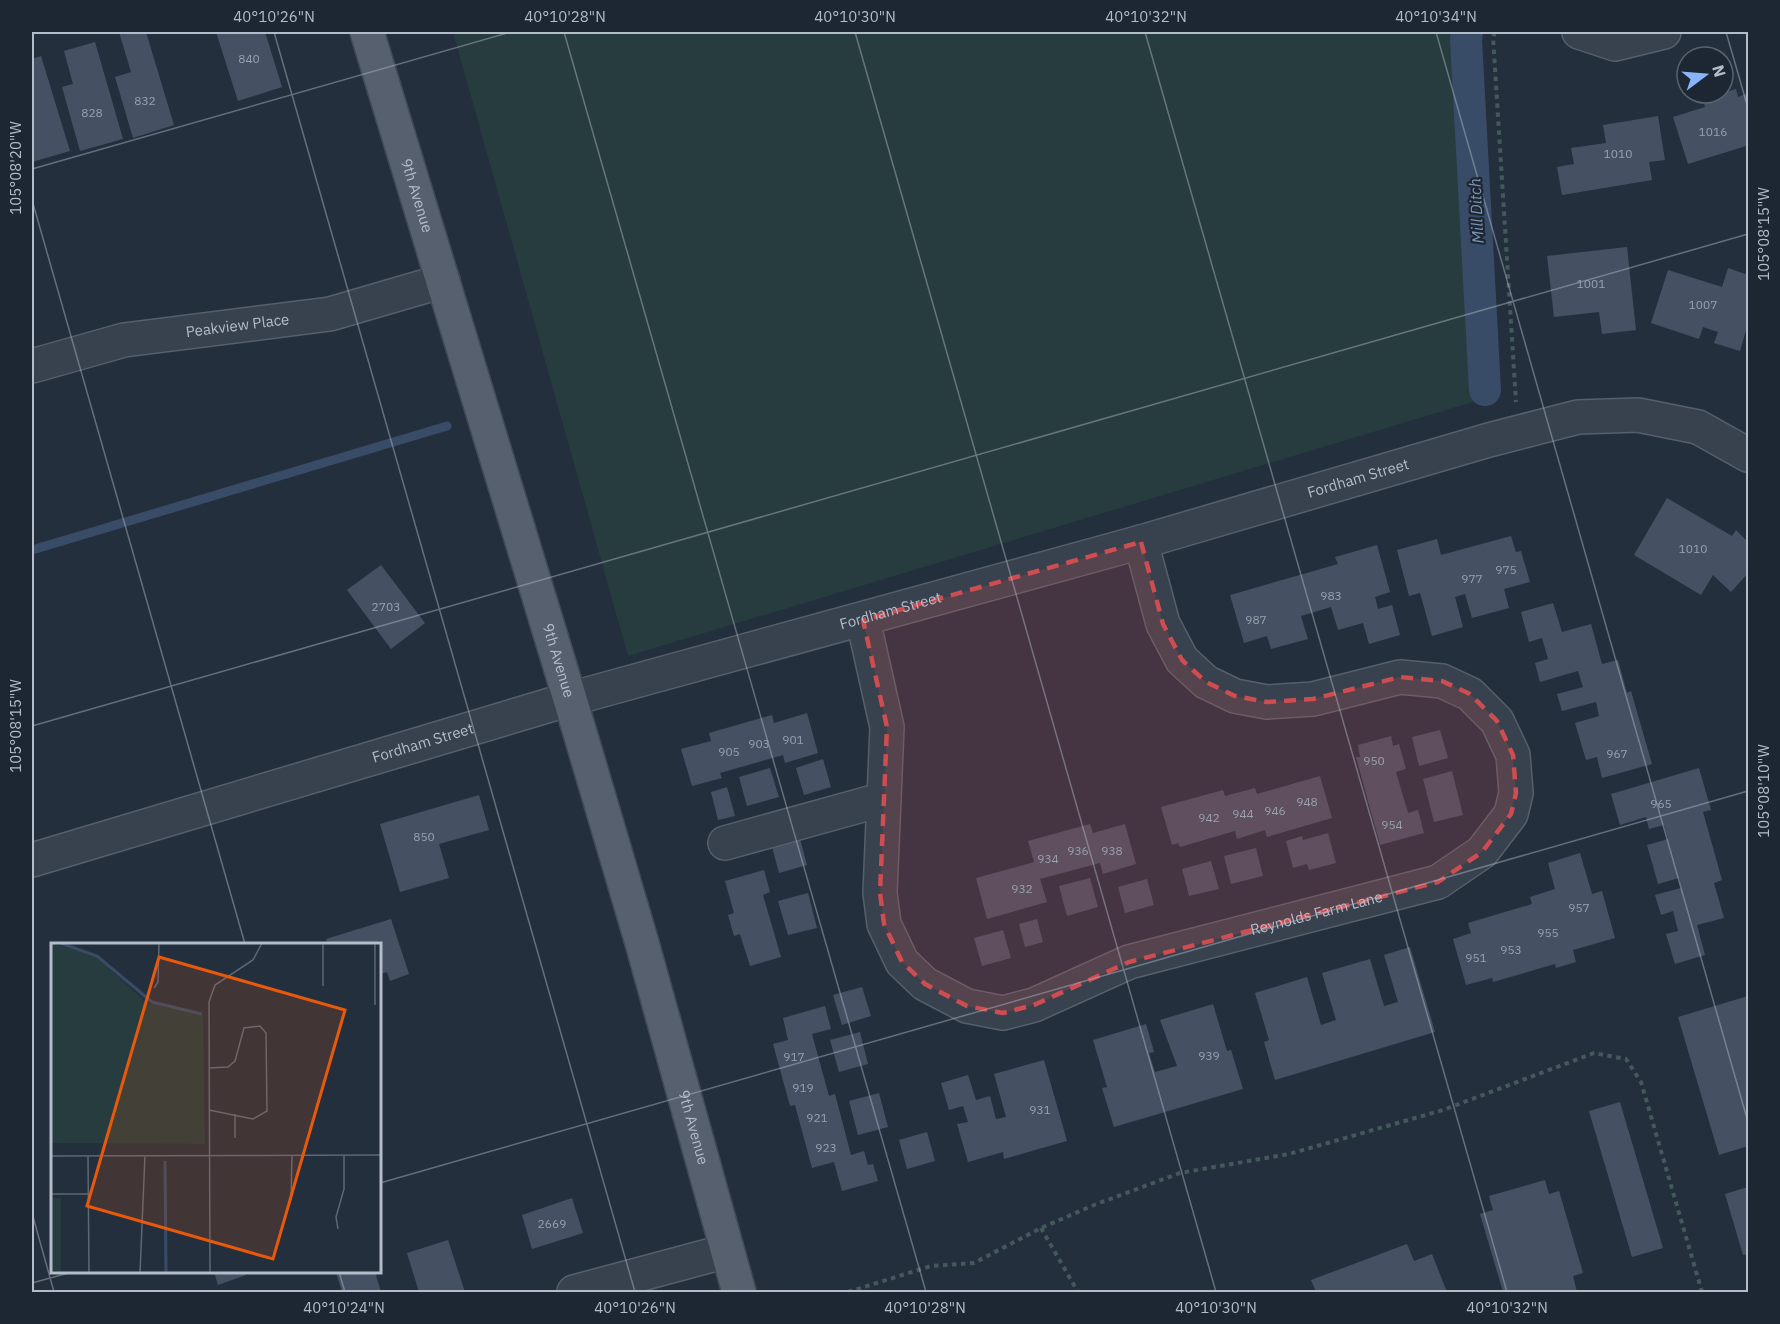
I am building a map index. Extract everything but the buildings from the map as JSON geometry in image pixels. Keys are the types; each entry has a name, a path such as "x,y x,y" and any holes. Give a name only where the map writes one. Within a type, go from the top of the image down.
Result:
{"main road":[{"name":"9th Avenue","path":"367,32 642,943 739,1293"}],"street":[{"path":"1579,32 1615,44 1664,32"},
{"name":"Peakview Place","path":"32,366 124,340 330,314 443,281"},
{"name":"Fordham Street","path":"32,860 570,699 1141,542 1578,417 1638,415 1698,427 1749,455"},
{"name":"Reynolds Farm Lane","path":"862,620 887,727 880,893 884,924 902,962 925,984 967,1006 1003,1013 1034,1005 1130,962 1438,882 1482,852 1511,814 1516,793 1513,755 1497,721 1470,694 1442,681 1400,677 1314,699 1267,702 1235,696 1206,682 1182,660 1163,624 1141,542"},
{"path":"725,843 884,799"},
{"path":"574,1293 727,1251"}],"path":[{"path":"1495,32 1493,37 1518,433"},
{"path":"848,1293 931,1266 974,1263 1041,1228 1094,1205 1180,1173 1289,1154 1443,1110 1594,1053 1626,1059 1641,1082 1702,1293"},
{"path":"1041,1228 1077,1293"}],"highlighted area":[{"path":"1141,542 1163,624 1182,660 1206,682 1235,696 1267,702 1313,699 1400,677 1442,681 1470,694 1497,721 1513,755 1516,793 1511,814 1482,852 1438,882 1129,962 1034,1005 1003,1013 967,1006 925,984 902,962 884,924 880,893 887,727 863,620"}],"green space":[{"path":"453,32 1453,32 1476,401 628,656"}],"waterway":[{"name":"Mill Ditch","path":"1467,32 1485,390"},
{"path":"32,550 447,426"}]}
